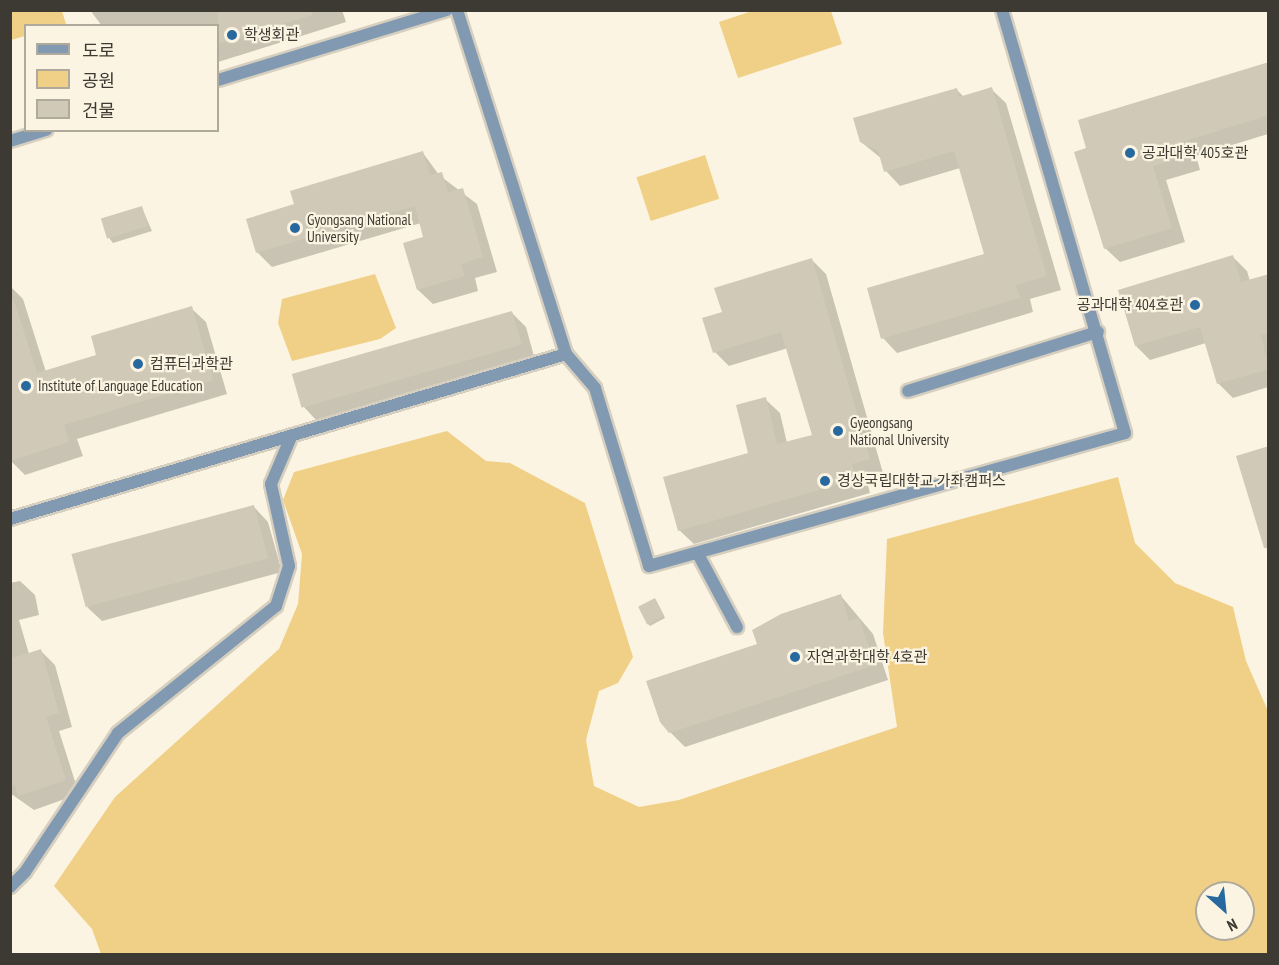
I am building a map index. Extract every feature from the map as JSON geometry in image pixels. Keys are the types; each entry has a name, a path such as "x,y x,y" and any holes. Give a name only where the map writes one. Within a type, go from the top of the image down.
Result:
{"street":[{"path":"219,80 447,10"},
{"path":"457,10 566,354 595,388 649,566 1125,433 1098,332 1002,10"},
{"path":"10,141 39,132"},
{"path":"908,391 1098,332"},
{"path":"10,519 566,354"},
{"path":"10,887 25,872 118,733 276,606 289,566 271,484 291,437"},
{"path":"698,554 737,627"}],"green space":[{"path":"11,10 62,11 66,24 24,24 24,36 11,40"},
{"path":"755,10 831,11 842,44 738,78 719,22"},
{"path":"705,155 719,199 651,221 637,177"},
{"path":"375,274 396,328 380,339 292,361 278,323 282,299"},
{"path":"447,431 486,461 510,463 585,503 633,657 618,683 599,691 586,740 594,786 639,807 679,800 897,727 883,633 887,539 1118,477 1135,543 1175,583 1233,607 1246,661 1268,711 1268,954 101,954 92,929 54,886 115,797 279,649 298,604 302,554 283,500 294,472"}],"building":[{"name":"학생회관","path":"218,10 312,10 312,15 219,44"},
{"name":"공과대학 405호관","path":"1269,62 1269,115 1182,142 1187,155 1153,166 1172,228 1104,249 1074,152 1086,148 1078,120"},
{"path":"992,87 1047,276 1016,285 1020,298 881,339 867,288 984,254 954,151 884,172 878,151 860,142 853,118 957,88 959,97"},
{"name":"Gyongsang National University","path":"423,151 430,175 442,172 448,192 463,188 483,257 461,264 465,276 417,290 403,243 423,237 415,206 256,253 246,219 294,204 290,191"},
{"path":"142,206 148,226 107,239 101,219"},
{"name":"공과대학 404호관","path":"1233,255 1241,282 1269,274 1269,333 1261,335 1269,369 1217,384 1200,327 1135,346 1118,290"},
{"name":"Gyeongsang National University","path":"812,258 870,459 852,464 857,479 678,531 663,477 748,453 736,405 766,397 777,444 812,435 781,332 713,353 702,318 722,312 714,288"},
{"name":"컴퓨터과학관","path":"14,300 37,373 96,355 91,336 192,306 213,380 64,425 69,442 10,461 10,301"},
{"path":"512,311 522,345 302,408 292,374"},
{"path":"1269,446 1269,548 1264,548 1236,456"},
{"path":"254,505 268,558 86,607 71,554"},
{"name":"자연과학대학 4호관","path":"841,594 849,621 859,618 875,665 669,733 660,722 646,681 757,644 752,630 781,614"},
{"path":"655,598 664,616 647,624 638,607"},
{"path":"41,649 59,713 46,717 66,780 18,796 15,785 10,786 10,659"}],"place":[{"name":"학생회관","path":"232,35"},
{"name":"공과대학 405호관","path":"1130,153"},
{"name":"Gyongsang National University","path":"295,228"},
{"name":"공과대학 404호관","path":"1195,305"},
{"name":"컴퓨터과학관","path":"138,364"},
{"name":"Institute of Language Education","path":"26,386"},
{"name":"Gyeongsang National University","path":"838,431"},
{"name":"경상국립대학교 가좌캠퍼스","path":"825,481"},
{"name":"자연과학대학 4호관","path":"795,657"}]}
